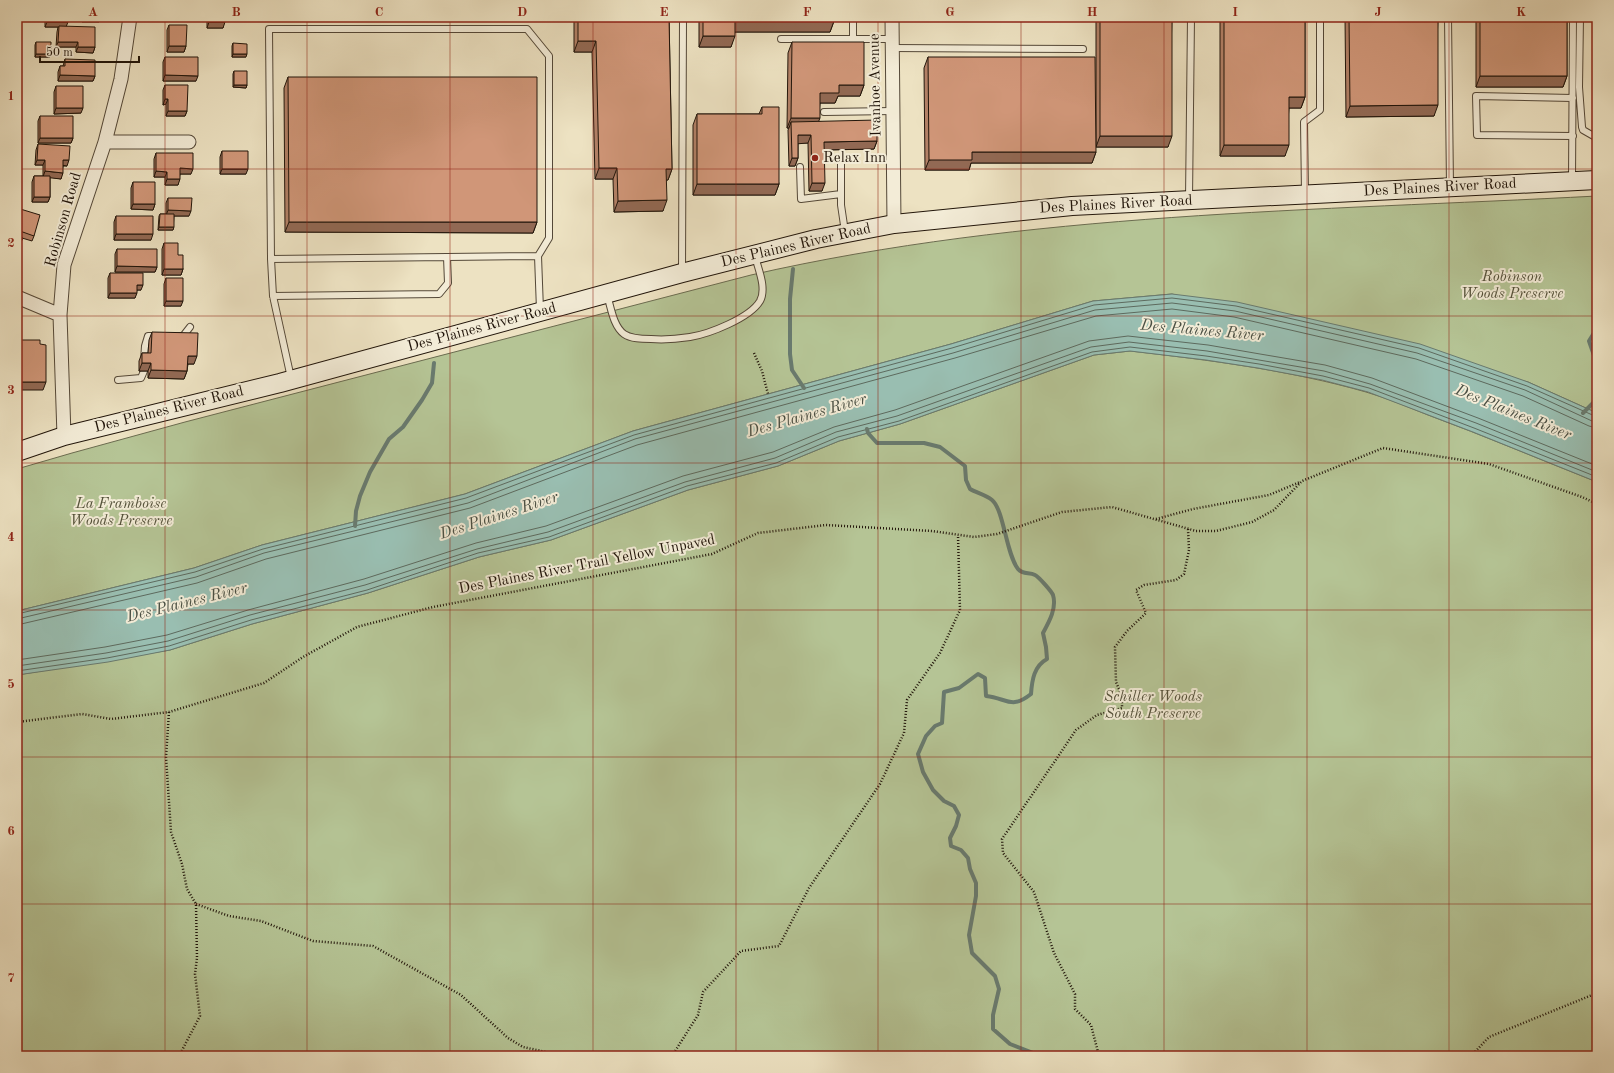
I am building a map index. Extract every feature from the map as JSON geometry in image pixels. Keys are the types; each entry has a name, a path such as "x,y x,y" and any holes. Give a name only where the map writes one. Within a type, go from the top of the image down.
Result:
{"main road":[{"name":"Des Plaines River Road","path":"17,452 64,436 291,380 682,273 845,233 894,224 1072,206 1597,180"}],"street":[{"name":"Robinson Road","path":"64,436 60,315 64,264 105,142 121,79 130,17"},
{"name":"Ivanhoe Avenue","path":"892,17 894,224"},
{"path":"105,142 189,142"},
{"path":"17,297 60,315"}],"lane":[{"path":"682,273 683,17"},
{"path":"853,17 853,39"},
{"path":"1189,200 1191,17"},
{"path":"1305,195 1304,122 1320,110 1320,17"},
{"path":"1448,17 1450,187"},
{"path":"1572,181 1573,17"},
{"path":"1580,17 1579,87 1582,127 1583,130 1597,138"},
{"path":"291,380 273,296 271,259 269,29 527,29 549,56 549,238 538,256 540,312"},
{"path":"781,39 853,39 892,43 1083,49"},
{"path":"1573,98 1476,96 1477,135 1573,136"},
{"path":"824,112 893,111"},
{"path":"841,163 841,194 845,233"},
{"path":"800,167 801,199 841,194"},
{"path":"607,294 619,330 626,336 661,340 691,337 724,326 755,308 760,300 762,291 755,255"},
{"path":"271,259 538,256"},
{"path":"273,296 439,294 448,284 447,257"},
{"path":"176,336 183,336 190,328"},
{"path":"144,361 145,346 148,336 162,336"},
{"path":"118,380 140,378 144,371"}],"path":[{"path":"754,353 762,371 768,394"},
{"name":"Des Plaines River Trail Yellow Unpaved","path":"17,722 82,714 111,719 169,712 264,683 303,658 357,627 433,607 712,554 758,533 826,525 932,531 974,537 997,534 1062,512 1112,507 1196,532 1216,532 1252,522 1274,510 1302,481 1383,448 1489,464 1582,497 1597,504"},
{"path":"1156,519 1193,509 1269,495 1302,481"},
{"path":"1099,1056 1092,1024 1075,1009 1075,994 1054,953 1034,892 1003,853 1002,839 1076,730 1097,715 1122,708 1122,696 1116,682 1115,647 1127,631 1146,613 1136,590 1144,585 1176,580 1184,574 1189,550 1188,529"},
{"path":"672,1056 698,1015 703,992 741,951 779,946 809,888 880,784 904,733 906,700 940,653 960,610 958,535"},
{"path":"169,712 166,757 171,832 182,864 187,889 196,904 197,958 195,974 200,1016 179,1056"},
{"path":"196,904 229,916 261,921 313,941 373,946 461,995 508,1038 523,1048 546,1052 555,1056"},
{"path":"1471,1056 1489,1037 1597,993"}],"green space":[{"name":"Robinson Woods Preserve","path":"1597,196 1597,413 1528,382 1172,294 1093,301 951,344 633,431 465,494 262,545 194,568 17,611 17,469 185,422 751,275 855,254 960,238 1066,226 1278,211"},
{"name":"Schiller Woods South Preserve","path":"1130,351 1219,362 1278,372 1337,384 1366,392 1471,431 1597,482 1597,1056 17,1056 17,675 170,650 252,624 368,593 479,557 551,540 688,490 778,466 839,441 900,424 1094,355"}],"water":[{"name":"Des Plaines River","path":"1172,294 1237,302 1420,344 1528,382 1597,413 1597,482 1368,392 1322,380 1206,360 1130,351 1094,355 900,424 839,441 778,466 688,490 551,540 479,557 368,593 252,624 170,650 108,662 17,675 17,611 194,568 262,545 465,494 633,431 951,344 1093,301"}],"building":[{"path":"47,17 68,17 68,22 47,22"},
{"path":"209,17 225,17 225,22 209,22"},
{"path":"578,17 669,17 672,169 666,169 667,200 618,201 617,168 599,168 596,41 578,41"},
{"path":"703,17 834,17 834,21 735,21 735,36 703,36"},
{"path":"1100,17 1172,17 1172,136 1100,136"},
{"path":"1224,17 1305,17 1305,97 1289,97 1289,145 1224,145"},
{"path":"1349,17 1438,17 1438,105 1350,106"},
{"path":"1480,17 1567,17 1567,76 1480,76"},
{"path":"169,25 187,25 186,46 169,46"},
{"path":"59,26 95,27 95,47 78,47 78,42 58,42"},
{"path":"36,42 51,42 51,54 36,54"},
{"path":"792,42 864,42 864,85 839,85 839,93 820,93 820,118 791,118"},
{"path":"233,43 247,44 247,54 233,54"},
{"path":"165,57 198,57 198,76 165,75"},
{"path":"928,57 1095,57 1096,152 972,152 972,160 929,160"},
{"path":"65,59 95,60 95,76 60,75 60,66 65,66"},
{"path":"234,71 247,71 247,85 234,85"},
{"path":"288,77 537,77 537,222 289,222"},
{"path":"165,85 188,85 187,111 168,111 168,99 165,99"},
{"path":"56,86 83,86 83,108 56,108"},
{"path":"21,95 21,111 17,111 17,96"},
{"path":"762,107 779,107 779,184 697,184 697,114 762,114"},
{"path":"40,116 73,116 73,138 40,138"},
{"name":"Relax Inn","path":"877,120 877,141 824,142 825,183 812,183 811,135 798,135 798,158 792,158 791,122"},
{"path":"38,144 70,146 69,160 63,160 63,173 45,171 45,160 37,160"},
{"path":"222,151 248,151 248,169 222,169"},
{"path":"156,153 193,153 193,169 180,168 180,179 167,179 167,172 156,171"},
{"path":"34,176 50,176 50,197 34,197"},
{"path":"133,182 155,182 155,204 133,204"},
{"path":"168,198 192,198 191,211 168,210"},
{"path":"17,208 40,215 34,236 17,230"},
{"path":"160,214 174,214 174,227 159,227"},
{"path":"116,216 153,216 153,234 116,234"},
{"path":"17,235 23,238 17,250"},
{"path":"164,243 178,243 178,255 183,255 183,269 164,269"},
{"path":"117,249 157,249 157,267 117,266"},
{"path":"110,273 143,273 143,285 137,285 137,293 110,293"},
{"path":"166,278 183,278 183,301 166,301"},
{"path":"152,332 198,333 197,356 188,356 187,371 151,370 151,363 142,363 142,353 151,353"},
{"path":"17,340 40,340 40,344 46,345 46,382 17,382"}],"waterway":[{"path":"793,269 790,299 790,354 792,370 804,388"},
{"path":"1597,328 1589,341 1597,364"},
{"path":"355,526 356,511 360,496 370,472 389,439 403,427 432,383 434,363"},
{"path":"1583,413 1595,401 1597,396"},
{"path":"867,429 868,433 877,443 924,443 940,447 965,466 966,480 970,489 990,498 996,505 1014,562 1018,569 1022,572 1037,576 1053,595 1053,610 1050,620 1043,633 1047,659 1036,669 1031,694 1024,699 1014,702 986,696 985,678 978,674 959,688 944,692 942,723 935,726 926,736 918,754 923,772 933,790 944,801 954,806 959,815 956,826 950,838 951,846 961,850 968,858 970,869 976,883 976,896 969,935 972,953 995,976 999,989 993,1015 993,1029 1010,1044 1041,1056"}],"place":[{"name":"Relax Inn","path":"815,158"}],"park label":[{"name":"La Framboise Woods Preserve","path":"121,512"}]}
